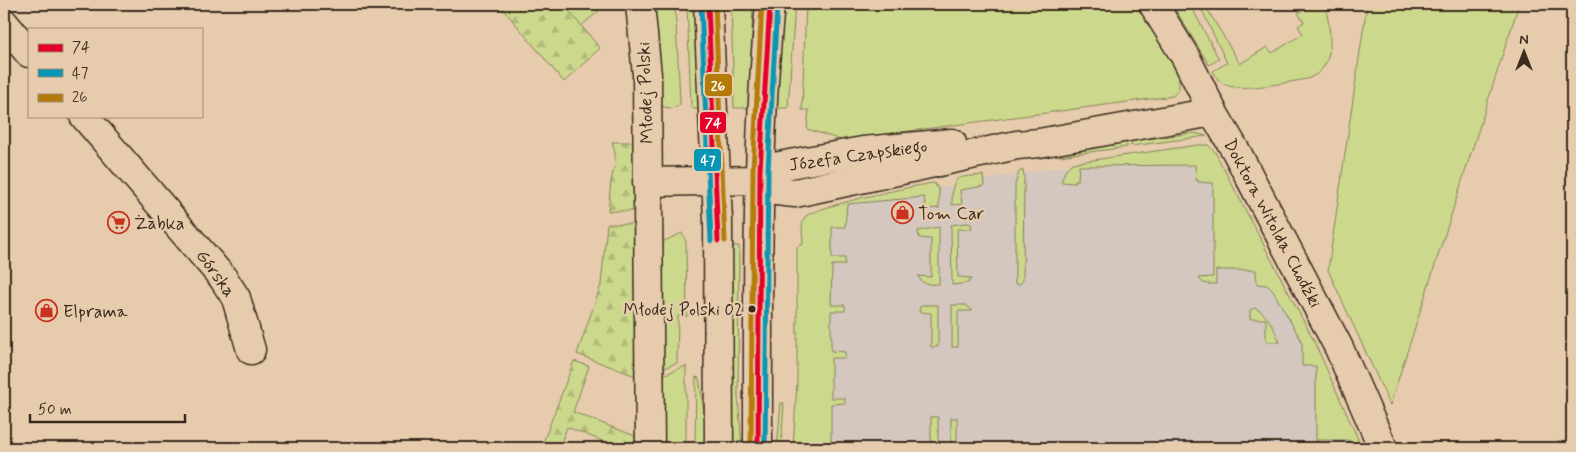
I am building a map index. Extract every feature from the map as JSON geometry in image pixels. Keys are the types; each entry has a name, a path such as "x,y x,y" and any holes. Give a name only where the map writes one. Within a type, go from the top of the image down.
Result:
{"street":[{"name":"Młodej Polski","path":"640,4 647,75 650,448"},
{"path":"708,4 717,181 719,448"},
{"path":"758,448 759,180 762,103 770,4"},
{"name":"Doktora Witolda Chodźki","path":"1153,4 1186,58 1339,348 1383,448"},
{"path":"4,23 28,52"},
{"name":"Józefa Czapskiego","path":"759,180 775,167 863,152 956,142 1017,145 1040,143 1213,112"},
{"name":"Górska","path":"86,118 223,278 236,298 251,350"},
{"path":"647,182 759,180"}],"shaded area":[{"path":"1192,148 1257,242 1355,448 827,448 830,225 848,203 1077,164"}],"green space":[{"path":"499,4 563,4 600,48 564,82"},
{"path":"563,4 607,4 581,26"},
{"path":"652,4 675,4 680,105 672,108 660,105"},
{"path":"687,4 697,4 701,109 694,109 691,106"},
{"path":"731,4 753,4 749,108 734,108"},
{"path":"785,4 795,4 788,108 774,108"},
{"path":"806,4 1141,4 1174,65 1179,78 1179,89 1173,96 841,140 807,129 809,110 802,110"},
{"path":"1172,4 1190,4 1219,59 1209,65"},
{"path":"1199,4 1204,4 1240,64 1267,47 1272,53 1303,34 1298,26 1304,22 1298,13 1315,4 1325,4 1329,25 1330,47 1324,66 1317,74 1307,79 1254,87 1226,85 1218,79 1213,71 1227,63"},
{"path":"1367,4 1519,4 1390,405 1328,270"},
{"path":"1194,133 1207,136 1131,146 1131,141"},
{"path":"612,142 638,142 638,211 608,211 615,162"},
{"path":"1127,142 1127,147 1059,156 1071,149"},
{"path":"1208,145 1215,152 1314,341 1362,448 1349,448 1349,440 1317,440 1316,448 1316,366 1302,366 1302,343 1300,338 1273,291 1267,285 1257,284 1256,270 1216,270 1216,284 1206,284 1200,280 1199,278 1213,277 1213,183 1198,182 1196,180 1195,165 1079,166 1078,180 1075,180 1075,183 1061,182 1066,169 1072,163"},
{"path":"1023,170 1023,280 1020,284 1015,284 1015,185 1019,172"},
{"path":"983,175 984,186 960,190 962,204 952,205 954,183 957,180"},
{"path":"934,183 939,190 939,208 926,209 924,197 847,204 845,227 832,227 832,258 845,258 845,265 832,265 831,305 845,305 845,311 831,311 831,351 845,352 845,358 831,358 831,398 845,398 845,403 831,404 831,445 845,445 845,448 793,448 797,383 797,247 803,244 803,220 812,213 845,202"},
{"path":"607,224 638,224 638,377 577,354 601,285"},
{"path":"971,224 972,229 957,229 958,277 972,278 968,283 952,285 951,225"},
{"path":"939,227 939,284 927,284 918,276 931,277 931,239 919,238 918,231"},
{"path":"682,233 686,242 687,316 678,316 677,363 658,370 662,242"},
{"path":"731,246 739,246 738,396 742,448 731,448"},
{"path":"924,305 938,305 938,347 931,347 931,313 919,312 920,307"},
{"path":"952,305 966,305 972,310 958,311 958,347 952,347"},
{"path":"1254,308 1267,317 1280,342 1266,342 1266,319 1250,319 1250,310"},
{"path":"574,361 589,366 573,412 635,436 635,448 620,448 567,427 559,448 541,448"},
{"path":"686,366 686,448 659,448 658,381 663,375"},
{"path":"696,377 699,378 706,425 706,448 695,448"},
{"path":"781,403 784,403 781,448 777,448"},
{"path":"931,417 938,417 938,448 931,448"},
{"path":"951,418 957,418 957,448 951,448"}],"transit line":[{"name":"47","path":"701,4 711,241"},
{"name":"74","path":"708,4 718,241"},
{"name":"26","path":"715,4 725,241"},
{"name":"26","path":"751,448 753,170 762,4"},
{"name":"74","path":"758,448 760,170 770,4"},
{"name":"47","path":"765,448 768,170 777,5"}],"place":[{"name":"Tom Car","path":"902,213"},
{"name":"Żabka","path":"118,223"},
{"name":"Młodej Polski 02","path":"752,309"},
{"name":"Elprama","path":"47,311"}]}
